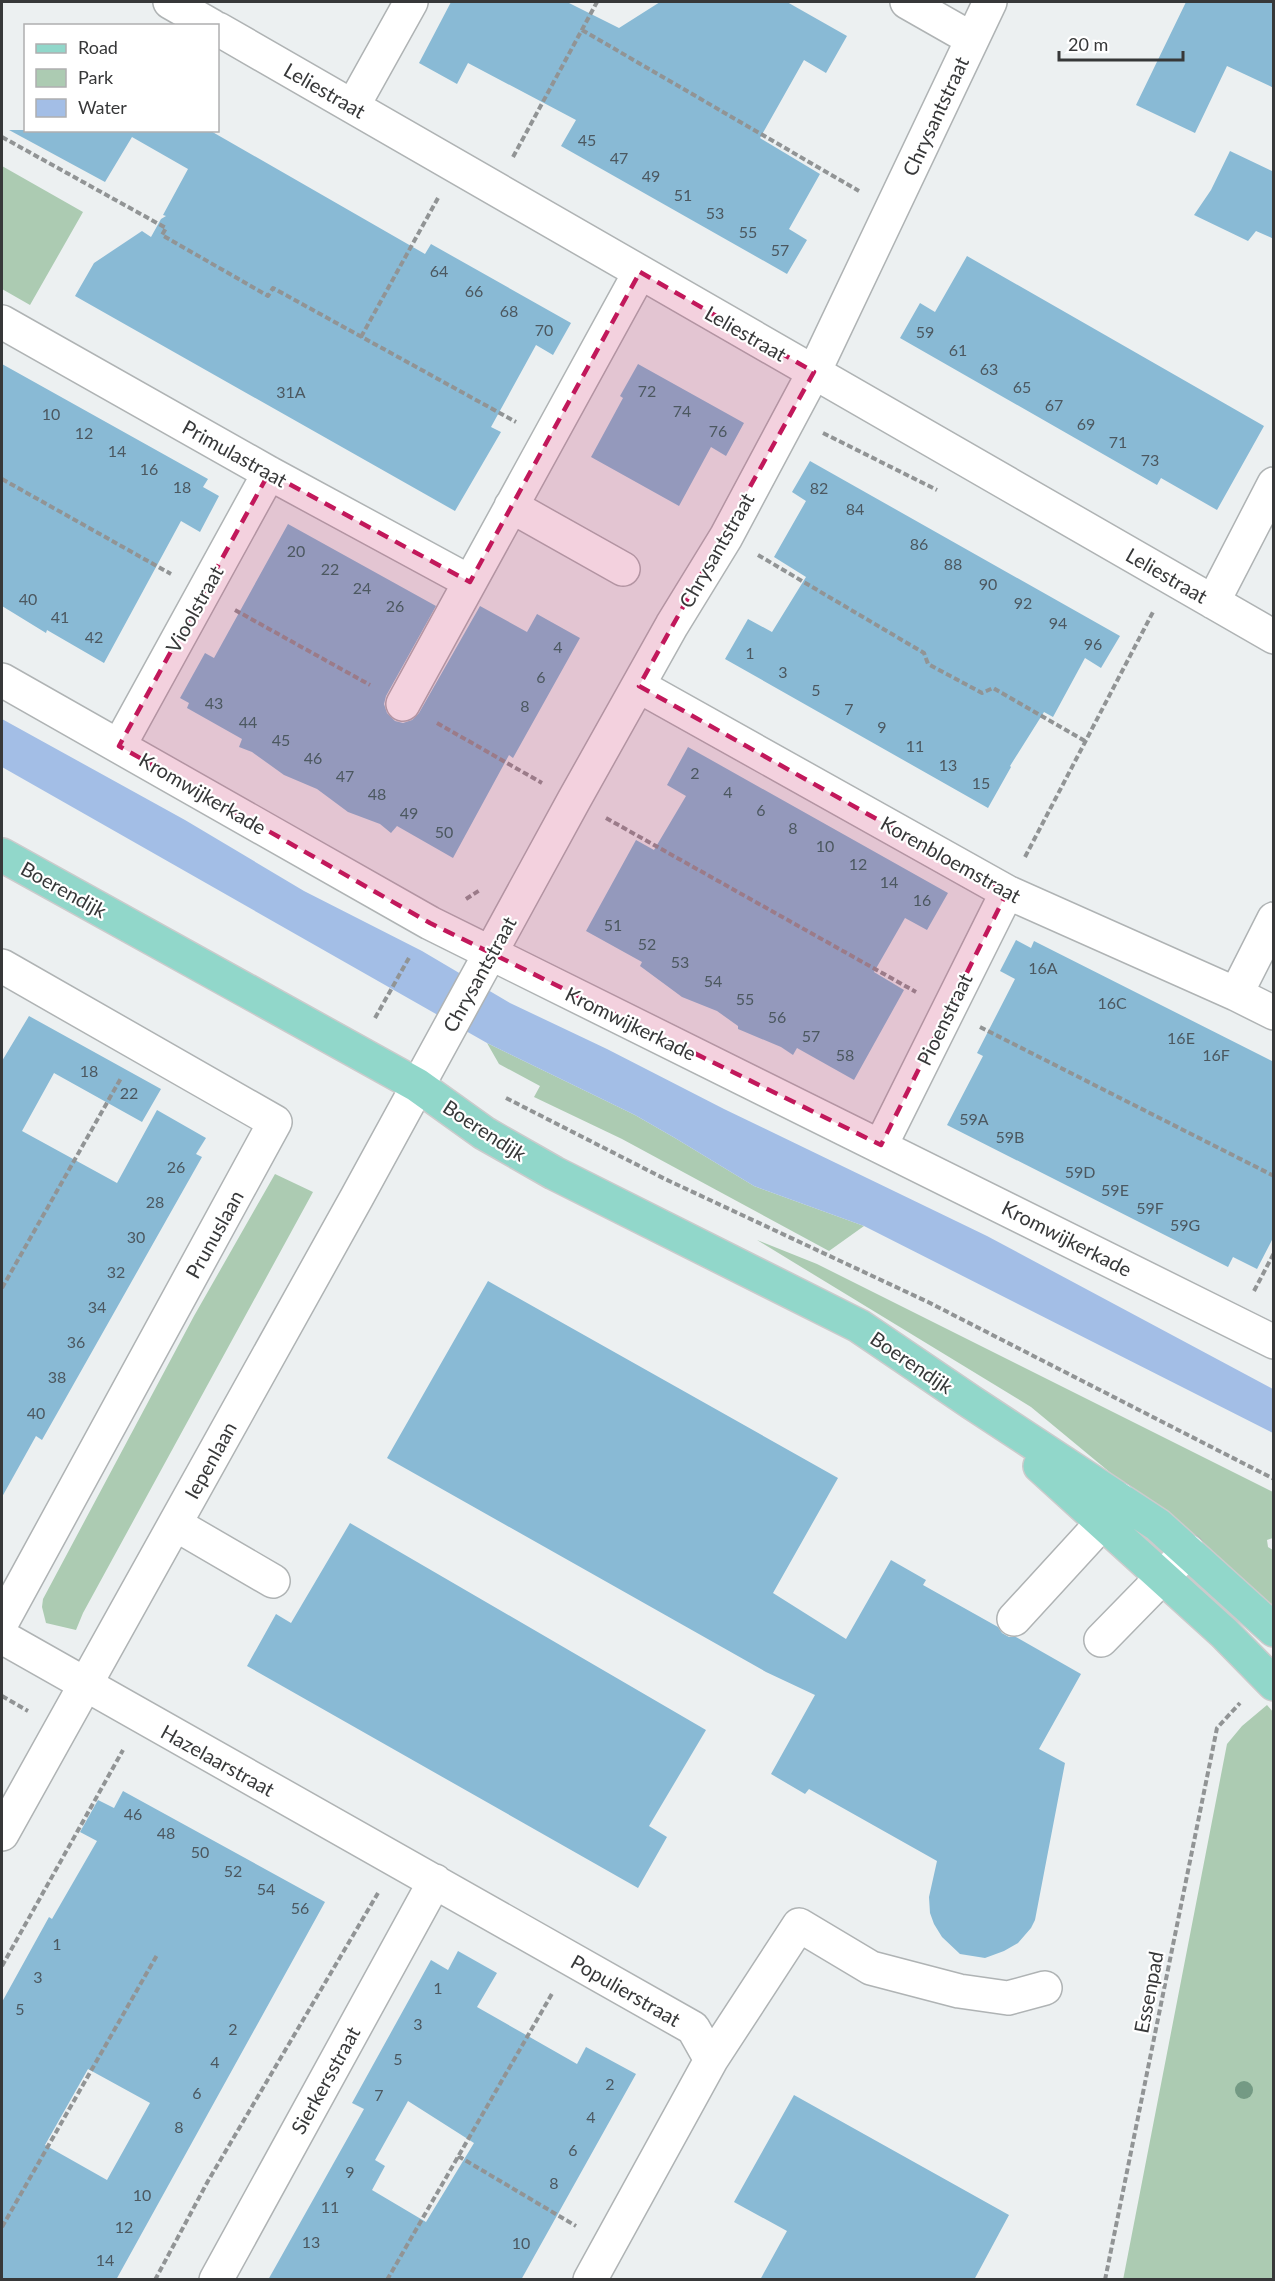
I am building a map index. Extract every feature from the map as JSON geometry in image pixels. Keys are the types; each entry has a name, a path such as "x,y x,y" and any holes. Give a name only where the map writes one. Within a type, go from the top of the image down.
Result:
{"main road":[{"name":"Boerendijk","path":"2,855 417,1085 484,1133 554,1173 858,1326 971,1402 1110,1511 1161,1578 1224,1634 1274,1684"},
{"name":"Boerendijk","path":"1110,1511 1158,1525 1274,1630"}],"street":[{"path":"170,2 208,24"},
{"path":"353,106 411,2"},
{"path":"907,2 972,39"},
{"name":"Chrysantstraat","path":"417,1085 672,625 726,537 814,372 990,2"},
{"name":"Leliestraat","path":"219,30 1274,637"},
{"path":"403,704 640,272"},
{"name":"Primulastraat","path":"2,322 269,473 470,582"},
{"name":"Vioolstraat","path":"119,746 269,473"},
{"path":"1214,602 1274,484"},
{"path":"511,506 623,569"},
{"name":"Kromwijkerkade","path":"2,680 429,922 485,963 881,1145 1274,1342"},
{"name":"Korenbloemstraat","path":"639,686 1007,892 1274,1013"},
{"name":"Pioenstraat","path":"881,1145 1007,892"},
{"path":"1236,994 1274,919"},
{"name":"Prunuslaan","path":"2,966 275,1122 2,1622"},
{"name":"Iepenlaan","path":"2,1834 417,1085"},
{"path":"1014,1619 1110,1511"},
{"path":"175,1524 273,1581"},
{"path":"1101,1640 1188,1551"},
{"name":"Hazelaarstraat","path":"2,1637 435,1881"},
{"name":"Populierstraat","path":"435,1881 693,2028 711,2060"},
{"name":"Sierkersstraat","path":"216,2280 435,1881"},
{"path":"590,2280 711,2060 799,1925 870,1968 959,1991 1008,1998 1045,1988"}],"path":[{"path":"496,189 597,2"},
{"path":"582,30 891,210"},
{"path":"2,137 166,228 162,235 268,296 273,288 548,440"},
{"path":"362,337 456,165"},
{"path":"2,479 542,783"},
{"path":"726,537 924,653 928,664 982,693 993,688 1085,741"},
{"path":"1007,892 1158,603"},
{"path":"373,1021 410,954"},
{"path":"2,1288 140,1044"},
{"name":"Boerendijk","path":"499,1094 666,1179 928,1302 1274,1479"},
{"name":"Essenpad","path":"1105,2280 1217,1728 1228,1714"},
{"path":"2,1966 142,1717"},
{"path":"154,2280 208,2181 397,1860"},
{"path":"2,2227 157,1955"},
{"path":"387,2280 572,1960"},
{"path":"458,2156 609,2245"}],"highlighted area":[{"path":"640,272 814,372 639,686 1007,892 881,1145 430,923 119,746 269,473 470,582"}],"green space":[{"path":"2,166 83,212 30,305 2,289"},
{"path":"487,1043 635,1115 754,1186 864,1226 829,1251 622,1139 534,1097 540,1086 499,1064"},
{"path":"275,1174 313,1192 83,1613 76,1630 46,1623 42,1607 43,1599 194,1316"},
{"path":"757,1240 817,1264 1273,1492 1273,1538 1267,1540 1268,1547 1273,1550 1273,1619 1182,1532 1031,1407"},
{"path":"1267,1705 1274,1713 1273,2279 1123,2280 1227,1744 1242,1726"}],"water":[{"path":"2,719 185,820 304,891 422,951 510,1003 987,1236 1273,1389 1273,1433 864,1226 754,1186 635,1115 487,1043 2,767"}],"building":[{"path":"451,2 567,2 619,28 660,2 787,2 847,36 826,73 804,60 760,138 820,174 789,229 807,240 787,274 561,146 576,120 468,63 457,84 419,63"},
{"path":"1186,2 1274,2 1274,88 1227,66 1195,133 1136,105"},
{"path":"9,130 24,130 24,132 212,132 425,254 431,244 571,323 553,355 536,345 491,427 501,432 455,511 75,296 94,263 142,231 151,237 161,219 166,216 163,215 188,169 132,137 105,182"},
{"path":"1230,151 1274,172 1274,239 1256,231 1248,241 1194,215 1211,190"},
{"path":"967,256 1264,426 1217,510 1161,478 1157,485 900,338 920,303 935,312"},
{"path":"2,364 208,479 203,487 219,496 200,532 181,521 104,663 47,630 46,633 2,606"},
{"path":"638,364 744,423 726,456 711,447 679,506 591,457 623,398 620,396"},
{"path":"810,461 1120,636 1101,668 1085,658 1053,717 1044,712 1010,766 988,808 725,659 748,619 772,632 806,577 774,557 806,501 792,492"},
{"path":"288,524 436,606 386,696 384,704 387,713 395,721 403,723 412,720 419,713 480,606 527,632 537,614 580,638 513,758 509,755 453,858 397,826 391,833 380,824 348,812 317,789 284,775 252,752 239,747 242,739 187,708 189,703 180,698 205,653 214,658"},
{"path":"688,747 948,893 927,930 905,918 874,972 904,990 854,1080 797,1048 793,1055 781,1047 738,1029 738,1026 717,1011 682,997 640,966 642,962 586,931 636,840 654,850 686,796 667,785"},
{"path":"1016,940 1031,948 1034,941 1274,1062 1274,1236 1257,1269 1233,1257 1228,1267 947,1125 983,1056 977,1053 1015,979 1000,971"},
{"path":"29,1016 161,1089 142,1122 54,1073 22,1131 117,1183 157,1110 206,1138 196,1154 202,1157 42,1440 36,1436 2,1497 2,1061"},
{"path":"488,1281 838,1478 773,1593 846,1639 891,1560 926,1580 923,1585 998,1627 1002,1633 1009,1637 1016,1637 1081,1674 1039,1749 1065,1763 1035,1920 1018,1943 985,1958 960,1954 942,1937 930,1913 929,1897 937,1861 809,1789 805,1794 771,1774 815,1695 766,1672 387,1458"},
{"path":"350,1523 706,1730 649,1826 667,1837 638,1888 247,1666 276,1614 291,1623"},
{"path":"123,1791 325,1902 116,2280 2,2280 2,2002 49,1917 52,1919 97,1841 80,1832 98,1800 114,1808","holes":["88,2069 150,2103 107,2180 45,2145"]},
{"path":"458,1951 497,1973 477,2007 577,2064 586,2047 636,2074 521,2280 268,2280 364,2109 352,2103 431,1960 448,1970","holes":["408,2101 474,2143 426,2222 372,2190 385,2166 375,2160"]},
{"path":"794,2095 1009,2215 974,2280 760,2280 787,2231 734,2202"}]}
